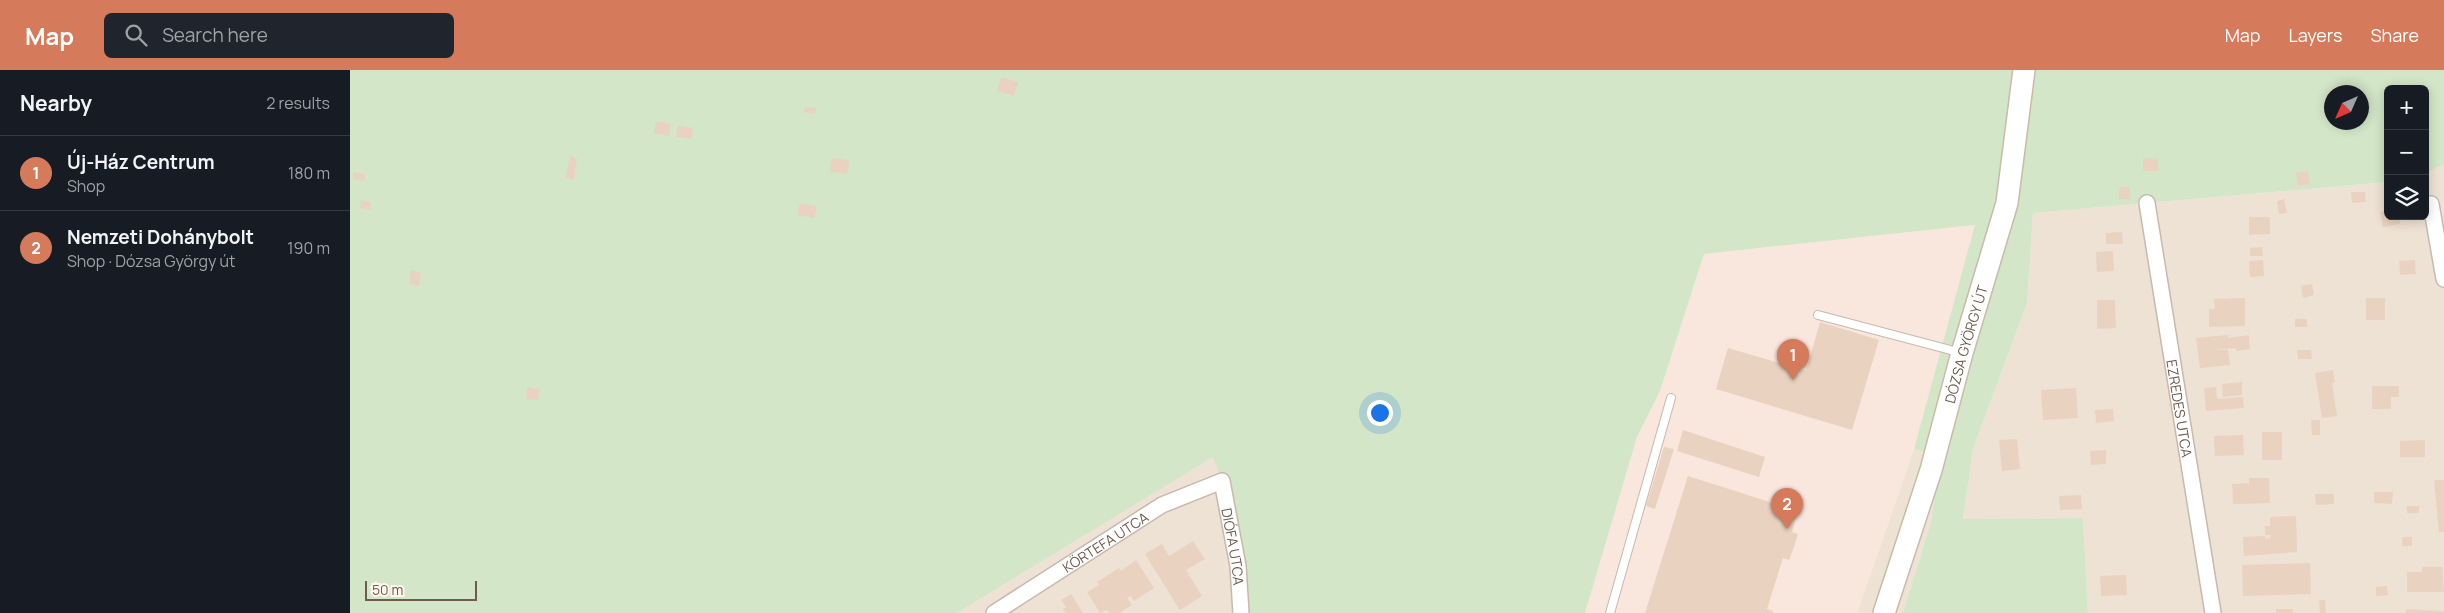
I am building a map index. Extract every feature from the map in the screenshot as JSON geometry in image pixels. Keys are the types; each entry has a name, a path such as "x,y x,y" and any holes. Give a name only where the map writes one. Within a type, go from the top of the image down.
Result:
{"main road":[{"name":"DÓZSA GYÖRGY ÚT","path":"1884,613 1930,470 1962,353 2007,203 2024,70"}],"street":[{"name":"EZREDES UTCA","path":"2148,203 2213,613"},
{"path":"2431,204 2444,279"},
{"name":"KÖRTEFA UTCA","path":"994,613 1162,505 1222,481"},
{"name":"DIÓFA UTCA","path":"1222,481 1238,566 1240,613"}],"lane":[{"path":"1818,315 1962,353"},
{"path":"1610,613 1671,398"}],"shaded area":[{"path":"2444,164 2444,613 2088,613 2083,518 1963,519 1973,449 2027,303 2033,213 2384,182 2384,220 2429,220 2429,172"},
{"path":"1976,225 1914,449 1857,613 1585,613 1637,437 1660,391 1704,254"},
{"path":"1914,449 1940,456 1931,522 1903,613 1857,613"},
{"path":"1214,456 1222,481 1243,613 957,613"}],"green space":[{"path":"350,70 2444,70 2444,164 2429,172 2429,85 2384,85 2384,182 2033,213 2027,303 1973,449 1963,519 2083,518 2088,613 1903,613 1931,522 1940,456 1914,449 1975,225 1704,254 1660,391 1637,437 1585,613 1243,613 1222,481 1213,457 957,613 350,613"}],"building":[{"path":"1001,77 1018,82 1014,96 997,91"},
{"path":"805,107 816,108 815,114 804,112"},
{"path":"656,121 671,124 669,136 654,133"},
{"path":"678,126 693,128 692,139 676,137"},
{"path":"570,156 577,158 574,180 566,178"},
{"path":"832,158 849,160 847,174 830,172"},
{"path":"2143,158 2158,159 2158,171 2143,171"},
{"path":"2308,171 2310,184 2298,186 2296,173"},
{"path":"353,172 365,174 365,181 353,179"},
{"path":"2119,187 2130,187 2130,199 2119,199"},
{"path":"2351,192 2365,192 2366,202 2352,203"},
{"path":"2284,199 2287,213 2279,214 2277,201"},
{"path":"361,200 371,202 370,210 360,208"},
{"path":"800,203 817,206 814,218 797,215"},
{"path":"2384,211 2384,220 2400,220 2400,224 2383,227 2380,212"},
{"path":"2249,217 2270,217 2270,234 2249,235"},
{"path":"2122,232 2123,244 2106,244 2106,233"},
{"path":"2262,247 2263,256 2250,256 2250,248"},
{"path":"2113,251 2114,271 2097,272 2096,252"},
{"path":"2263,260 2264,276 2250,277 2249,261"},
{"path":"2415,260 2416,274 2400,275 2399,261"},
{"path":"411,270 421,272 419,286 409,284"},
{"path":"2312,284 2314,295 2303,298 2301,286"},
{"path":"2245,298 2245,326 2209,327 2209,309 2215,309 2214,299"},
{"path":"2366,298 2385,298 2385,320 2366,320"},
{"path":"2097,300 2115,300 2116,328 2097,329"},
{"path":"2295,319 2307,319 2307,327 2295,327"},
{"path":"1820,322 1879,340 1852,430 1716,389 1728,348 1806,371"},
{"path":"2228,335 2228,338 2249,335 2250,349 2236,351 2236,348 2214,350 2228,350 2230,365 2200,368 2196,338"},
{"path":"2297,350 2311,350 2312,359 2298,359"},
{"path":"2333,370 2335,382 2332,383 2337,416 2322,418 2315,373"},
{"path":"2242,382 2242,395 2223,397 2222,384"},
{"path":"2372,386 2399,386 2399,397 2391,397 2391,409 2372,409"},
{"path":"527,387 540,389 538,400 526,399"},
{"path":"2216,387 2217,399 2243,397 2244,408 2206,411 2204,388"},
{"path":"2076,388 2078,418 2043,420 2041,390"},
{"path":"2113,409 2114,421 2096,423 2095,410"},
{"path":"2311,420 2320,420 2320,435 2312,435"},
{"path":"1683,430 1765,457 1759,477 1677,451"},
{"path":"2262,432 2282,432 2282,460 2262,460"},
{"path":"2243,435 2244,455 2215,456 2214,436"},
{"path":"2017,439 2020,469 2002,471 1999,440"},
{"path":"2425,440 2425,457 2400,457 2400,441"},
{"path":"1664,447 1674,449 1655,509 1646,506"},
{"path":"2106,450 2106,464 2091,465 2090,451"},
{"path":"1688,476 1798,511 1792,532 1798,534 1794,547 1789,560 1783,558 1767,609 1773,611 1773,613 1645,613"},
{"path":"2249,478 2269,478 2270,503 2233,504 2232,484 2249,483"},
{"path":"2434,480 2444,480 2444,532 2439,532"},
{"path":"2374,492 2393,492 2392,504 2374,503"},
{"path":"2315,494 2334,494 2334,504 2316,505"},
{"path":"2081,495 2082,509 2060,510 2059,496"},
{"path":"2407,506 2419,506 2419,513 2407,513"},
{"path":"2296,516 2297,552 2244,556 2243,537 2265,536 2265,539 2270,538 2270,535 2265,535 2265,526 2270,526 2270,517"},
{"path":"2402,537 2412,537 2412,546 2402,546"},
{"path":"1193,541 1205,559 1186,570 1202,596 1180,610 1145,554 1162,544 1169,556"},
{"path":"1136,560 1154,588 1134,601 1131,596 1127,598 1132,605 1119,613 1109,613 1107,610 1100,613 1087,592 1099,585 1097,582 1119,568 1121,571"},
{"path":"2310,563 2311,594 2243,596 2242,565"},
{"path":"2422,567 2442,567 2444,592 2407,592 2407,572 2422,572"},
{"path":"2126,575 2127,595 2101,596 2100,576"},
{"path":"2387,586 2388,595 2376,596 2376,587"},
{"path":"1071,594 1083,613 1066,613 1063,609 1066,607 1061,600"},
{"path":"2319,600 2325,600 2326,613 2320,613"},
{"path":"2276,609 2293,609 2293,613 2276,613"},
{"path":"2406,609 2444,611 2444,613 2406,613"}],"place":[{"name":"Új-Ház Centrum","path":"1793,380"},
{"name":"Nemzeti Dohánybolt","path":"1787,529"}]}
